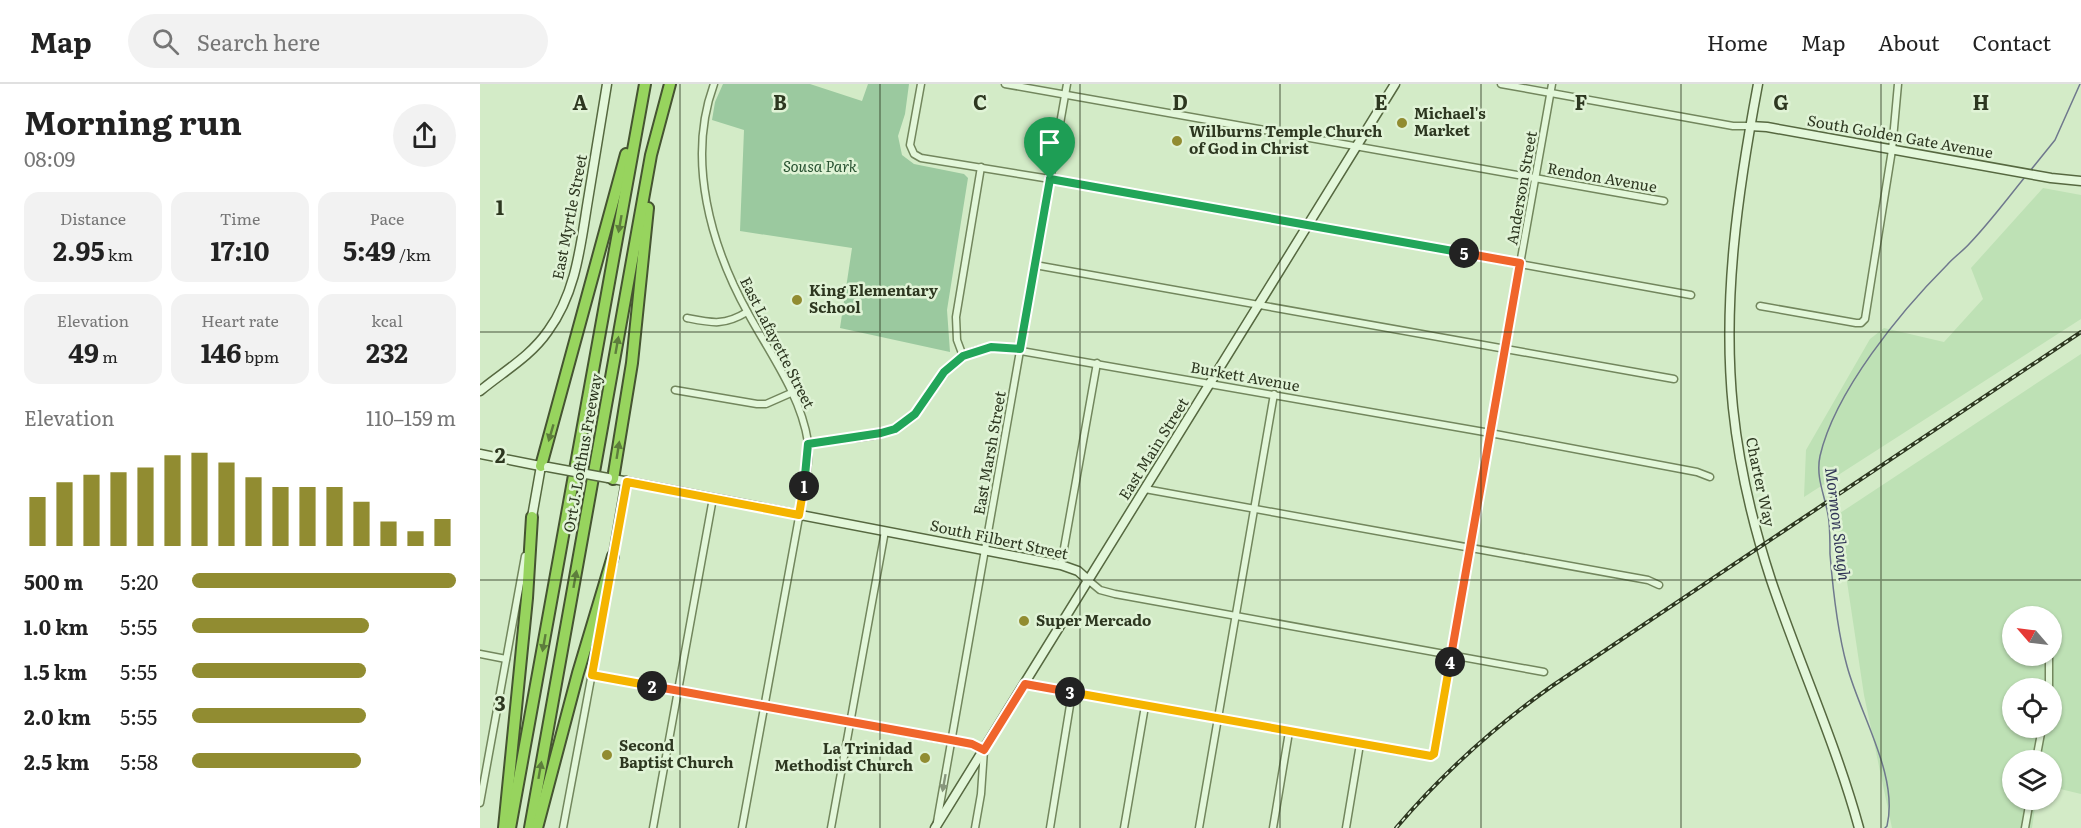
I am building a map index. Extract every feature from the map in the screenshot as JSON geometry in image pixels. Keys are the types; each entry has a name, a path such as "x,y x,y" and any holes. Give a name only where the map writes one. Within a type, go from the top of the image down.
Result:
{"highway":[{"path":"545,467 645,84"},
{"name":"Ort J. Lofthus Freeway","path":"510,828 645,84"},
{"name":"Ort J. Lofthus Freeway","path":"530,828 657,130 670,84"},
{"path":"610,478 632,363 657,130"},
{"path":"504,828 527,598 532,517"},
{"path":"537,828 578,672 613,556"}],"main road":[{"name":"East Myrtle Street","path":"480,392 516,365 538,344 556,320 568,295 577,264 607,84"},
{"name":"East Main Street","path":"936,828 1395,84"},
{"name":"Charter Way","path":"1758,84 1750,126 1732,265 1730,318 1736,432 1755,524 1771,580 1836,757 1858,825"},
{"name":"South Golden Gate Avenue","path":"1750,126 1767,127 2008,171 2081,181"},
{"name":"South Filbert Street","path":"480,454 1061,565 1078,571 1088,580"},
{"path":"532,517 545,467"},
{"path":"613,556 627,482"}],"street":[{"name":"East Lafayette Street","path":"714,84 704,118 702,140 705,188 713,228 723,259 747,312 792,393 799,409 808,444 806,479 742,828"},
{"path":"921,84 910,140 910,147 914,154 921,158 1050,179 1691,295"},
{"name":"Rendon Avenue","path":"1005,84 1664,201"},
{"name":"East Marsh Street","path":"936,828 1067,84"},
{"name":"South Golden Gate Avenue","path":"1501,84 1733,126 1750,126"},
{"name":"Anderson Street","path":"1360,744 1431,756 1434,754 1552,84"},
{"path":"1760,306 1856,323 1863,321 1868,308 1892,150 1898,84"},
{"path":"963,356 956,333 956,317 981,167"},
{"path":"1035,265 1674,379"},
{"path":"687,318 723,323 734,320 747,312"},
{"name":"Burkett Avenue","path":"808,444 881,433 902,425 915,414 944,372 963,356 991,347 1020,349 1490,433 1697,472 1710,477"},
{"path":"1061,565 1097,363"},
{"path":"675,390 757,404 766,404 792,393"},
{"path":"1199,828 1274,394"},
{"path":"1145,489 1470,546 1648,580 1659,585"},
{"path":"653,828 713,498"},
{"path":"480,803 532,517"},
{"path":"831,828 885,531"},
{"path":"563,828 613,556"},
{"name":"South Filbert Street","path":"1088,580 1100,590 1115,594 1544,672"},
{"path":"480,654 506,659"},
{"path":"592,675 972,744 984,750 975,828"},
{"path":"1025,684 1360,744 1346,828"},
{"path":"1050,828 1072,693"},
{"path":"1124,828 1145,706"},
{"path":"1273,828 1290,732"},
{"path":"2025,828 2028,810"}],"green space":[{"name":"Sousa Park","path":"723,84 810,84 862,101 868,84 909,84 905,114 898,136 902,155 914,164 964,174 968,178 947,310 950,352 840,328 852,248 740,231 744,130 712,120 715,102"},
{"path":"2043,188 2081,195 2081,319 1804,497 1806,450 1870,339 1884,328 1944,342 1983,299 1971,268"},
{"path":"2081,354 2081,794 2062,789 2062,750 2002,750 2002,810 2035,810 2032,828 1892,828 1864,695 1837,515"}],"waterway":[{"name":"Mormon Slough","path":"2030,171 2055,140 2080,84"},
{"name":"Mormon Slough","path":"1885,828 1889,807 1888,787 1883,766 1847,666 1838,624 1831,568 1828,514 1819,473 1820,456 1840,405 1872,353 1910,305 1977,235 2025,177"}],"railway":[{"path":"1396,828 1470,752 1552,686 2081,332"}],"place":[{"name":"Michael's Market","path":"1402,123"},
{"name":"Wilburns Temple Church of God in Christ","path":"1177,141"},
{"name":"King Elementary School","path":"797,300"},
{"name":"Super Mercado","path":"1024,621"},
{"name":"Second Baptist Church","path":"607,755"},
{"name":"La Trinidad Methodist Church","path":"925,758"}],"route":[{"path":"1050,179 1520,263 1434,754 1431,756 1025,684 984,750 972,744 592,675 627,482 799,515 806,479 808,444 895,429 915,414 944,372 963,356 991,347 1020,349 1050,179"}]}
